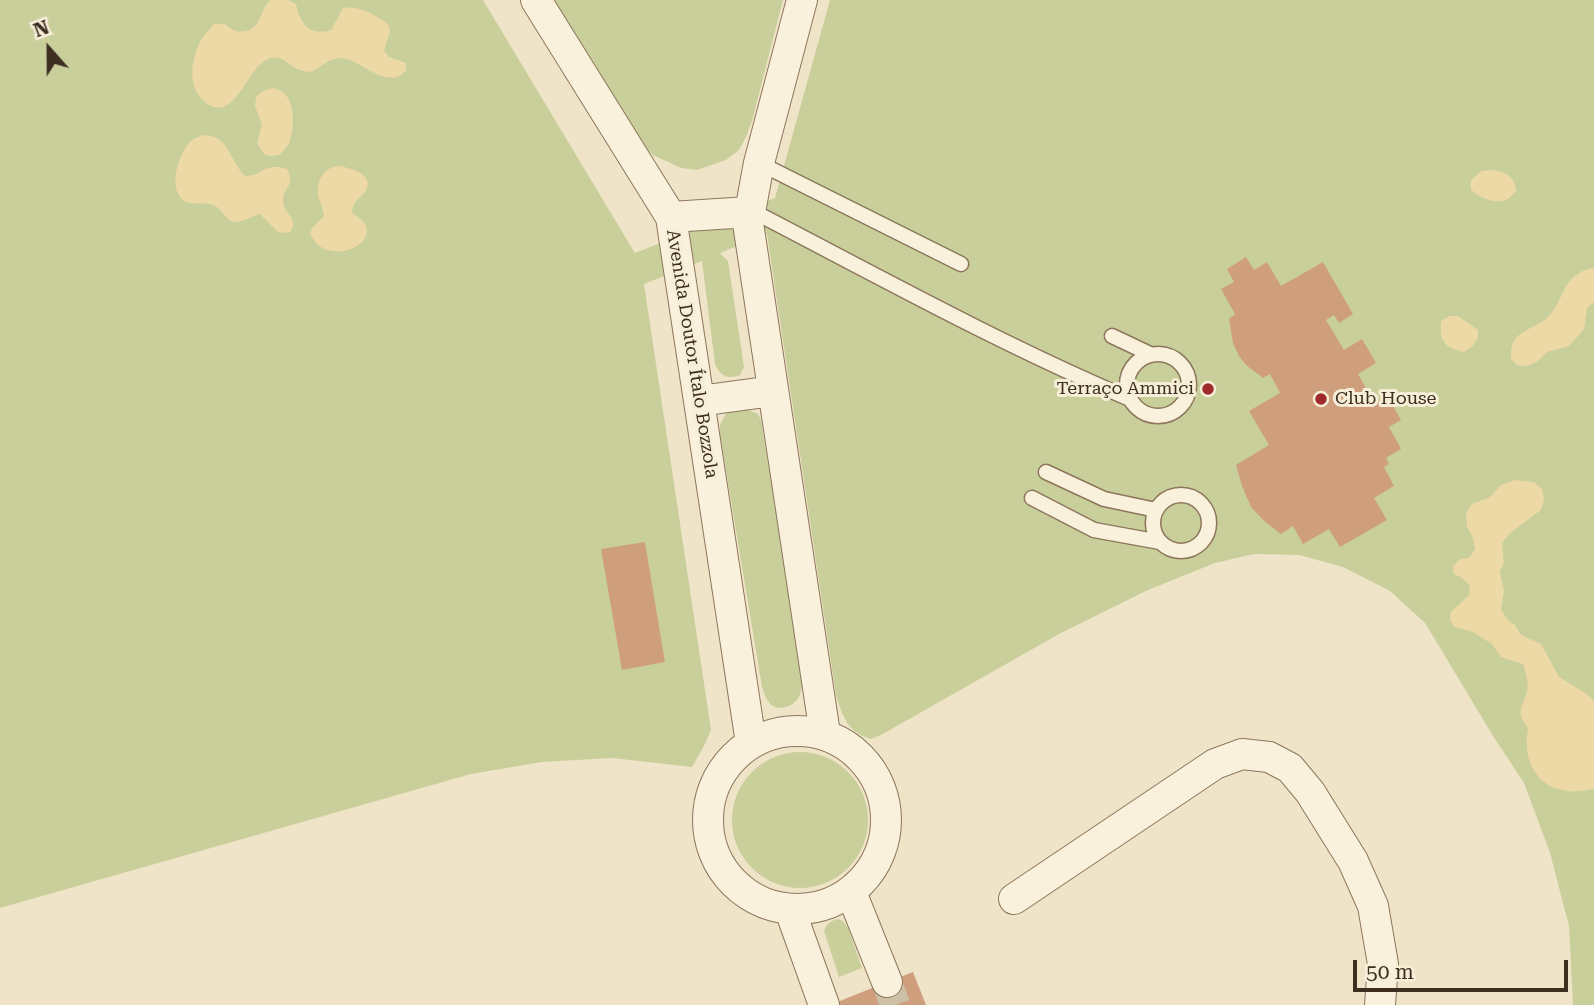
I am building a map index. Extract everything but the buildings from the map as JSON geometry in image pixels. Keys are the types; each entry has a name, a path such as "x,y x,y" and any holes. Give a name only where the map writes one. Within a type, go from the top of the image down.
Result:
{"street":[{"name":"Avenida Doutor Ítalo Bozzola","path":"536,0 671,217 751,743"},
{"path":"802,0 759,163 748,223 825,734"},
{"path":"671,217 749,212"},
{"path":"699,401 773,391"},
{"path":"800,730 825,734 854,750 875,775 886,805 886,838 874,868 851,892 822,906 790,910 759,901 732,883 715,856 707,825 712,793 727,765 751,743 774,734 800,730"},
{"path":"1014,900 1214,764 1242,754 1269,757 1290,768 1310,792 1353,861 1373,906 1383,964 1380,1005"},
{"path":"851,892 887,982"},
{"path":"790,910 824,1005"}],"lane":[{"path":"759,163 961,264"},
{"path":"749,212 1090,382 1130,399 1147,414 1159,416 1180,408 1190,390 1187,370 1173,356 1162,353 1150,354 1140,359 1132,367 1128,377 1130,399"},
{"path":"1112,336 1150,354"},
{"path":"1046,472 1104,499 1156,510"},
{"path":"1174,495 1195,498 1208,512 1208,533 1202,543 1192,550 1180,552 1169,549 1160,542 1154,532 1152,521 1156,510 1163,500 1174,495"},
{"path":"1032,498 1094,530 1160,542"}],"green space":[{"path":"0,0 483,0 635,253 775,198 830,0 1594,0 1594,1005 1573,1005 1569,926 1550,853 1524,783 1425,623 1390,591 1343,567 1299,555 1254,554 1215,563 1148,590 1059,634 881,735 871,739 851,728 836,695 767,234 720,253 728,261 744,367 740,375 725,376 715,364 702,261 644,284 711,730 692,767 612,758 542,762 471,774 0,908"},
{"path":"549,0 783,0 752,121 739,150 726,160 697,170 681,168 653,155 642,144"},
{"path":"744,408 758,414 761,420 803,678 797,699 791,705 781,708 770,703 762,687 720,434 720,425 727,412"},
{"path":"800,752 826,757 848,772 863,794 868,820 863,846 848,868 826,883 800,888 774,883 752,868 737,846 732,820 737,794 752,772 774,757"},
{"path":"839,919 848,928 862,968 839,977 824,931 830,922"}],"sand":[{"path":"271,0 288,0 296,4 303,22 317,32 331,30 343,8 361,9 372,14 388,24 390,32 384,51 389,57 406,63 406,70 391,78 348,59 336,58 310,72 300,70 279,58 271,58 258,67 230,103 220,108 208,104 195,89 192,75 201,40 214,24 225,24 243,32 251,29"},
{"path":"273,88 281,90 290,102 293,126 287,147 279,155 270,156 264,154 257,143 262,125 255,106 256,97"},
{"path":"204,135 213,136 224,144 245,176 273,167 287,169 290,183 283,201 293,224 290,232 279,233 260,214 234,222 213,205 188,203 182,199 176,186 176,171 185,148 191,141"},
{"path":"337,166 358,172 368,183 365,192 354,204 352,213 365,224 367,232 364,240 357,246 337,252 326,250 317,244 310,233 324,216 318,193 319,182 327,170"},
{"path":"1494,170 1506,174 1514,182 1516,191 1503,201 1488,200 1471,189 1471,180 1482,171"},
{"path":"1592,268 1594,302 1587,308 1584,329 1569,346 1547,352 1538,361 1527,366 1517,365 1511,359 1512,345 1516,338 1549,316 1570,281 1582,271"},
{"path":"1450,316 1458,316 1478,330 1475,343 1464,352 1448,346 1442,339 1441,321"},
{"path":"1515,480 1534,482 1542,489 1544,499 1541,510 1510,533 1502,543 1504,563 1500,572 1504,591 1501,610 1521,635 1541,644 1559,677 1594,701 1594,789 1560,790 1550,786 1535,772 1527,750 1528,728 1521,714 1528,688 1523,664 1501,657 1492,644 1473,632 1454,627 1450,620 1451,612 1469,595 1470,586 1454,574 1453,566 1460,559 1469,558 1475,549 1467,526 1466,513 1472,504 1490,497 1501,485"}],"tunnel":[{"path":"887,982 895,1005"}],"place":[{"name":"Terraço Ammici","path":"1208,389"},
{"name":"Club House","path":"1321,399"}]}
